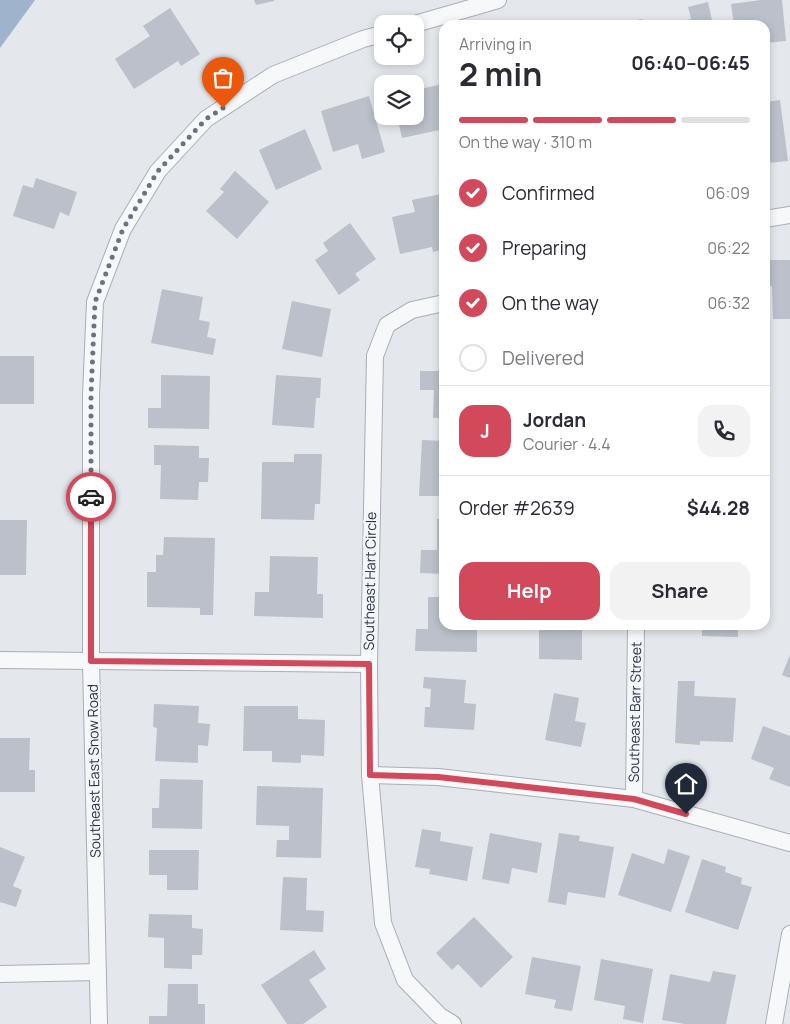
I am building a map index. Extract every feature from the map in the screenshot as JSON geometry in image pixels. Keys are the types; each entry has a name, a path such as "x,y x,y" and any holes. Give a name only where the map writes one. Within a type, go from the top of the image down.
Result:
{"street":[{"path":"424,21 498,0"},
{"name":"Southeast East Snow Road","path":"99,1024 91,661 91,395 95,302 123,229 158,171 206,119 273,75 374,36"},
{"path":"770,218 790,215"},
{"name":"Southeast Hart Circle","path":"439,304 412,310 387,325 375,356 369,664 370,775 383,923 405,980 440,1016 453,1024"},
{"name":"Southeast Barr Street","path":"634,799 636,630"},
{"path":"0,660 369,664"},
{"path":"370,775 438,777 634,799 790,843"},
{"path":"774,1024 790,934"},
{"path":"0,974 98,972"}],"water":[{"path":"0,0 35,0 0,48"}],"building":[{"path":"254,0 274,0 274,1 256,5"},
{"path":"761,0 782,0 786,41 770,43 770,20 733,20 731,4"},
{"path":"708,2 712,20 687,20 691,19 688,7"},
{"path":"170,8 200,54 181,66 178,61 134,89 115,59 150,36 143,26"},
{"path":"439,85 439,130 402,138 399,125 424,125 424,88"},
{"path":"369,96 374,114 374,125 377,125 385,152 362,159 358,144 333,152 321,111"},
{"path":"780,100 788,161 770,163 770,101"},
{"path":"305,129 322,169 276,190 259,150"},
{"path":"235,171 269,202 237,239 206,211 224,192 220,189"},
{"path":"36,178 77,192 69,216 60,212 54,229 13,216 23,185 33,188"},
{"path":"439,194 439,250 433,252 432,247 400,254 392,217 415,212 412,200"},
{"path":"350,223 376,259 355,274 360,280 339,295 315,260 328,251 323,243"},
{"path":"770,260 790,260 790,319 773,319 772,286 770,286"},
{"path":"162,289 203,297 199,320 210,322 207,337 216,339 213,355 151,343"},
{"path":"292,301 331,309 322,357 282,349"},
{"path":"0,356 34,356 34,404 0,404"},
{"path":"420,371 439,371 439,418 433,418 434,390 420,390"},
{"path":"161,375 210,376 209,429 148,428 148,408 161,408"},
{"path":"276,375 321,378 320,398 316,398 314,428 272,425"},
{"path":"422,440 439,441 439,496 419,496"},
{"path":"154,445 199,446 199,458 209,458 208,482 199,482 198,500 160,499 161,465 154,465"},
{"path":"294,454 322,454 320,504 315,504 314,520 261,519 262,462 294,462"},
{"path":"437,519 439,519 439,574 420,573 421,550 437,550"},
{"path":"0,520 27,520 26,575 0,575"},
{"path":"164,537 215,538 213,615 200,615 200,608 147,607 147,572 156,572 156,555 163,555"},
{"path":"270,556 318,557 317,594 323,594 323,618 254,616 255,592 269,592"},
{"path":"428,597 439,597 439,630 477,630 477,652 415,651 416,629 428,629"},
{"path":"539,630 582,630 582,660 539,659"},
{"path":"702,630 738,630 738,637 702,636"},
{"path":"790,655 790,678 782,675"},
{"path":"424,677 466,680 464,703 476,704 474,730 424,727 425,707 430,707 431,689 423,688"},
{"path":"678,681 695,681 694,696 736,698 733,742 700,741 700,745 675,743"},
{"path":"554,693 579,698 575,721 586,723 581,747 545,740"},
{"path":"154,704 199,706 198,723 210,724 208,746 198,745 198,763 155,761 157,728 153,727"},
{"path":"244,706 298,706 298,719 325,720 324,756 301,755 301,763 272,762 272,751 243,751"},
{"path":"763,726 790,736 790,787 769,779 774,768 751,759"},
{"path":"0,738 30,738 29,770 35,770 35,792 0,792"},
{"path":"160,779 203,780 202,829 152,828 152,808 159,808"},
{"path":"257,786 323,788 321,858 276,857 277,840 289,840 289,826 256,825"},
{"path":"422,829 441,832 440,841 473,847 467,881 429,874 430,869 415,867"},
{"path":"490,833 542,843 537,873 512,868 509,884 482,879"},
{"path":"559,833 580,836 579,841 614,847 605,898 568,892 566,905 548,902"},
{"path":"0,847 25,857 13,886 22,890 16,907 0,902"},
{"path":"668,849 690,856 671,912 618,895 632,853 664,864"},
{"path":"149,850 199,850 198,890 167,890 167,875 149,875"},
{"path":"702,859 726,867 725,872 742,878 741,884 752,887 738,930 685,912"},
{"path":"283,877 307,878 306,910 324,911 323,932 280,930"},
{"path":"149,914 192,915 192,928 203,929 202,955 192,955 192,969 164,968 164,938 148,937"},
{"path":"474,917 513,957 481,988 458,964 452,970 436,953"},
{"path":"314,950 326,969 309,980 327,1007 303,1024 287,1024 261,985"},
{"path":"532,957 581,966 572,1011 554,1008 556,1000 525,994"},
{"path":"601,959 653,969 643,1023 623,1019 625,1006 594,1000"},
{"path":"713,971 736,975 726,1024 685,1024 662,1020 670,974 710,982"},
{"path":"168,984 198,984 198,1004 205,1004 205,1024 149,1024 149,1016 167,1016"}],"way so far":[{"path":"91,497 91,395 95,302 123,229 158,171 206,119 223,108"}],"route":[{"path":"91,497 91,661 369,664 370,775 438,777 634,799 686,814"}]}
